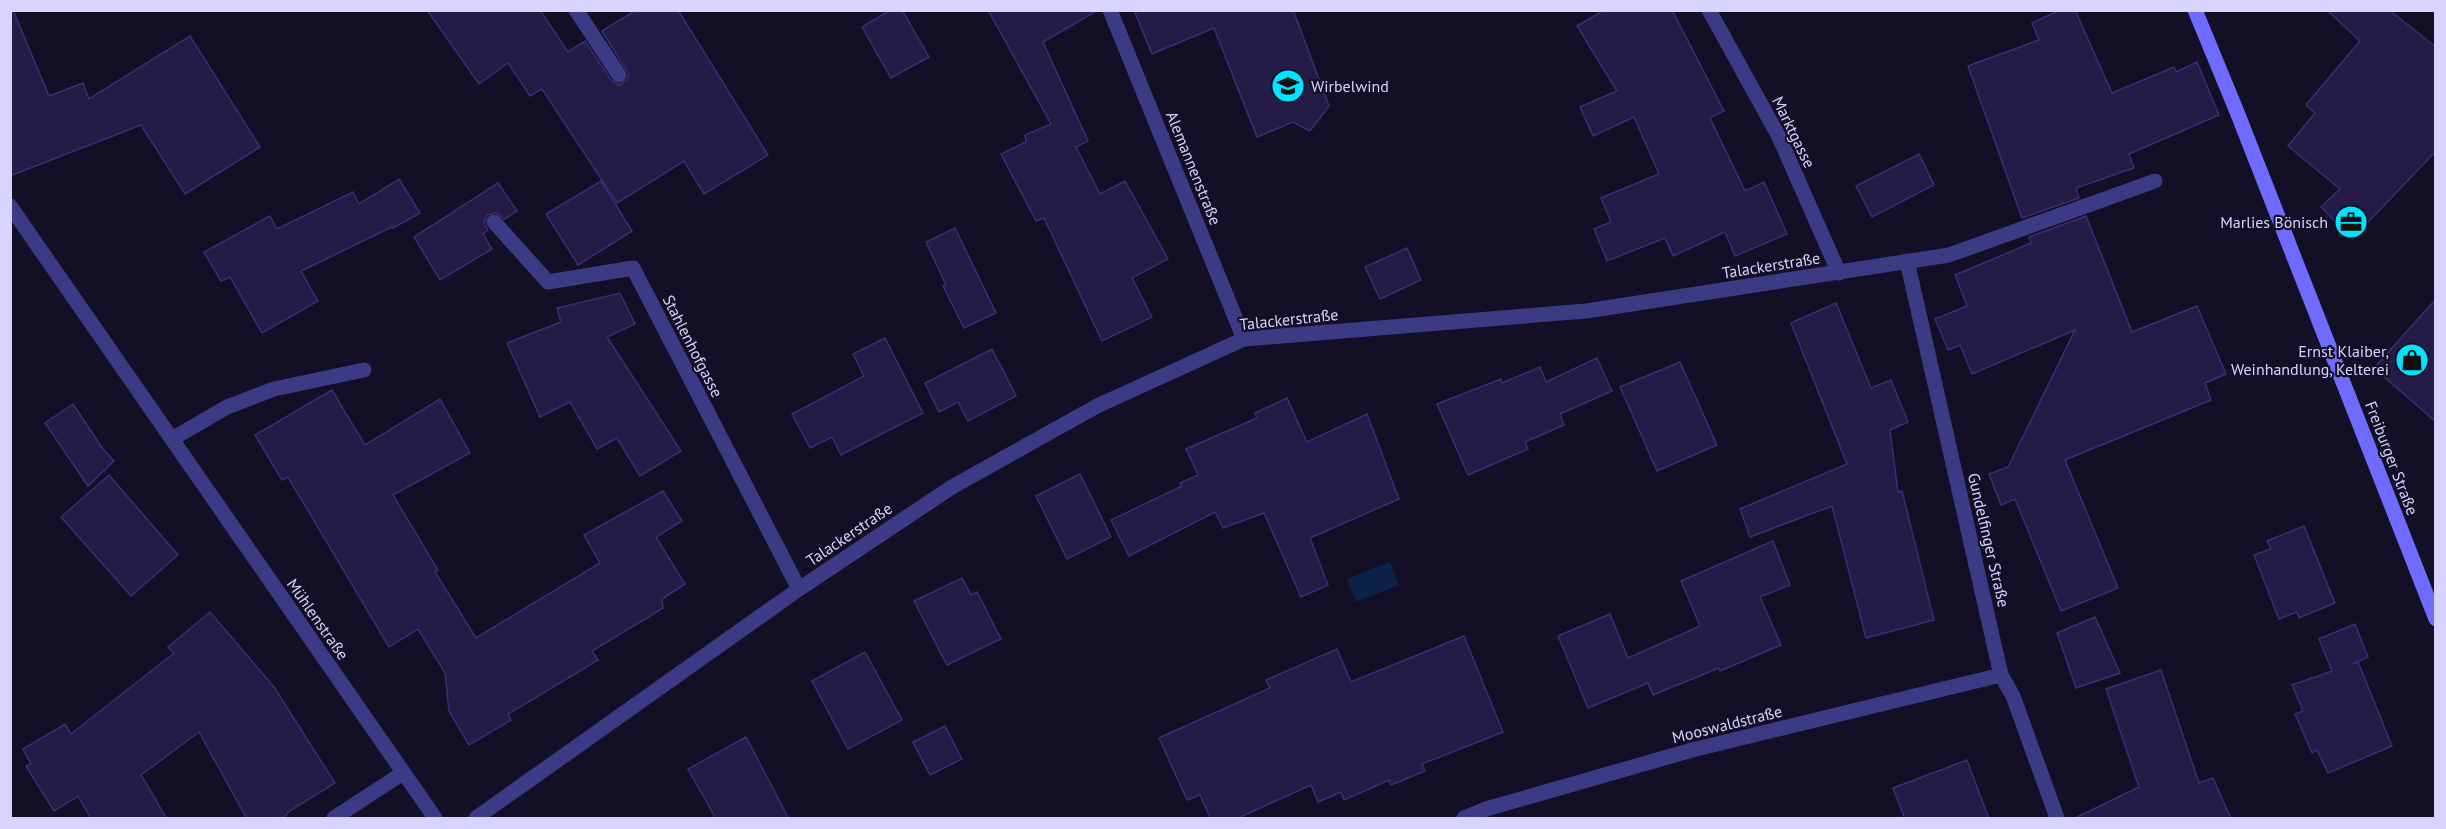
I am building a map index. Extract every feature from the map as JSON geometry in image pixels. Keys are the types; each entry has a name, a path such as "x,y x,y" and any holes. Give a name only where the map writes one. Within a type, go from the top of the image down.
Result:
{"street":[{"path":"576,10 619,75"},
{"name":"Alemannenstraße","path":"1110,10 1244,339"},
{"name":"Marktgasse","path":"1709,10 1779,137 1839,273"},
{"name":"Freiburger Straße","path":"2195,10 2242,123 2436,619"},
{"name":"Talackerstraße","path":"476,819 799,589 962,481 1097,406 1244,339 1586,311 1949,255 2155,181"},
{"name":"Mühlenstraße","path":"10,206 435,819"},
{"name":"Stahlenhofgasse","path":"494,222 548,282 633,268 799,589"},
{"name":"Gundelfinger Straße","path":"1907,261 2001,675 2013,696 2057,819"},
{"path":"172,439 227,407 274,389 364,370"},
{"name":"Mooswaldstraße","path":"1464,819 1486,809 1692,750 2001,675"},
{"path":"334,819 403,773"}],"water":[{"path":"1390,562 1399,585 1356,602 1347,579"}],"building":[{"path":"10,10 13,10 49,96 83,83 89,99 190,36 260,147 185,194 141,125 10,176"},
{"path":"427,10 540,10 568,52 585,41 611,80 619,85 627,80 629,74 602,31 636,10 678,10 768,155 704,194 684,161 617,203 542,89 530,96 508,63 479,84"},
{"path":"890,10 902,10 929,57 891,78 862,27"},
{"path":"988,10 1098,10 1043,42 1088,141 1076,147 1100,194 1125,181 1168,259 1132,278 1152,317 1102,341 1044,218 1036,221 1001,154 1026,142 1025,135 1051,124"},
{"path":"1134,10 1293,10 1329,106 1310,131 1293,122 1257,137 1214,28 1152,54"},
{"path":"1604,10 1672,10 1724,111 1710,118 1745,191 1764,182 1787,234 1735,256 1725,232 1673,256 1665,238 1607,261 1594,229 1611,222 1601,198 1659,174 1634,117 1593,136 1580,107 1617,91 1577,26"},
{"path":"2060,10 2075,10 2112,93 2174,67 2176,72 2197,62 2219,115 2129,154 2134,168 2076,188 2079,198 2022,218 1968,66 2039,40 2032,23"},
{"path":"2327,10 2389,10 2436,47 2436,151 2352,239 2321,207 2340,189 2288,146 2315,113 2306,105 2360,41"},
{"path":"1919,154 1934,185 1872,217 1856,186"},
{"path":"399,179 420,213 301,271 318,301 262,333 230,277 221,281 204,252 270,216 277,229 353,192 359,204"},
{"path":"601,181 632,231 578,265 546,214"},
{"path":"498,183 517,211 504,219 496,213 487,215 484,223 488,230 483,234 492,249 440,280 414,237"},
{"path":"2086,216 2132,332 2197,306 2226,374 2205,383 2211,400 2065,460 2118,588 2061,611 2015,499 2001,505 1989,474 2008,467 2075,330 1972,374 1960,345 1948,350 1935,319 1967,306 1955,275 2031,243 2029,237"},
{"path":"955,228 996,313 964,328 943,286 946,285 926,242"},
{"path":"1407,248 1421,280 1380,299 1365,267"},
{"path":"620,293 635,324 607,337 681,451 640,476 617,438 597,449 570,402 540,417 507,343 561,322 557,308"},
{"path":"2436,299 2436,422 2374,368"},
{"path":"1836,303 1871,388 1891,380 1908,422 1890,430 1898,492 1902,491 1934,620 1866,638 1832,506 1750,537 1740,509 1847,464 1791,323"},
{"path":"885,338 923,413 841,455 832,437 810,448 792,414 864,376 853,354"},
{"path":"992,349 1016,396 968,421 958,402 939,412 925,383"},
{"path":"1597,358 1612,391 1560,414 1564,425 1525,442 1528,449 1468,475 1437,404 1501,379 1502,383 1540,367 1546,382"},
{"path":"1680,362 1717,445 1657,471 1620,387"},
{"path":"332,390 365,445 440,399 470,453 393,495 438,570 435,572 476,638 600,563 584,535 663,491 682,521 656,537 685,584 662,599 663,608 592,651 598,660 508,714 511,720 469,745 449,711 445,673 418,629 389,647 288,477 282,480 255,435"},
{"path":"1287,398 1307,442 1367,414 1399,499 1310,538 1328,585 1301,597 1264,513 1223,528 1215,512 1129,556 1111,520 1182,486 1180,483 1198,475 1186,449 1257,418 1255,413"},
{"path":"73,404 103,449 114,461 88,486 45,423"},
{"path":"1080,474 1111,537 1067,559 1036,496"},
{"path":"109,475 178,555 131,596 61,517"},
{"path":"2304,526 2335,603 2299,618 2297,612 2279,619 2254,555 2271,549 2267,541"},
{"path":"1773,541 1790,585 1760,597 1781,645 1720,671 1719,668 1653,695 1648,683 1588,708 1558,636 1610,614 1628,658 1700,626 1681,581"},
{"path":"962,578 971,595 977,592 1001,639 947,665 914,601"},
{"path":"210,612 274,687 335,783 288,812 285,817 247,819 199,732 141,775 167,819 91,819 78,796 54,811 26,766 31,764 23,749 65,724 71,734 174,653 168,647"},
{"path":"2095,617 2120,673 2076,688 2057,633"},
{"path":"2355,624 2368,657 2352,664 2358,662 2392,746 2328,773 2317,750 2312,753 2295,714 2303,711 2292,685 2332,671 2319,639"},
{"path":"1464,636 1503,732 1422,764 1425,771 1391,785 1389,780 1344,800 1341,792 1318,802 1311,785 1236,819 1211,819 1200,795 1187,800 1159,738 1270,688 1266,680 1337,649 1351,682"},
{"path":"865,652 902,720 848,749 812,681"},
{"path":"2161,670 2199,783 2213,778 2231,819 2073,819 2139,787 2106,689"},
{"path":"945,726 962,759 930,775 913,742"},
{"path":"746,737 789,819 716,819 688,769"},
{"path":"1967,760 1989,819 1905,819 1893,788"}],"place":[{"name":"Wirbelwind","path":"1288,86"},
{"name":"Marlies Bönisch","path":"2351,222"},
{"name":"Ernst Klaiber, Weinhandlung, Kelterei","path":"2412,360"}]}
